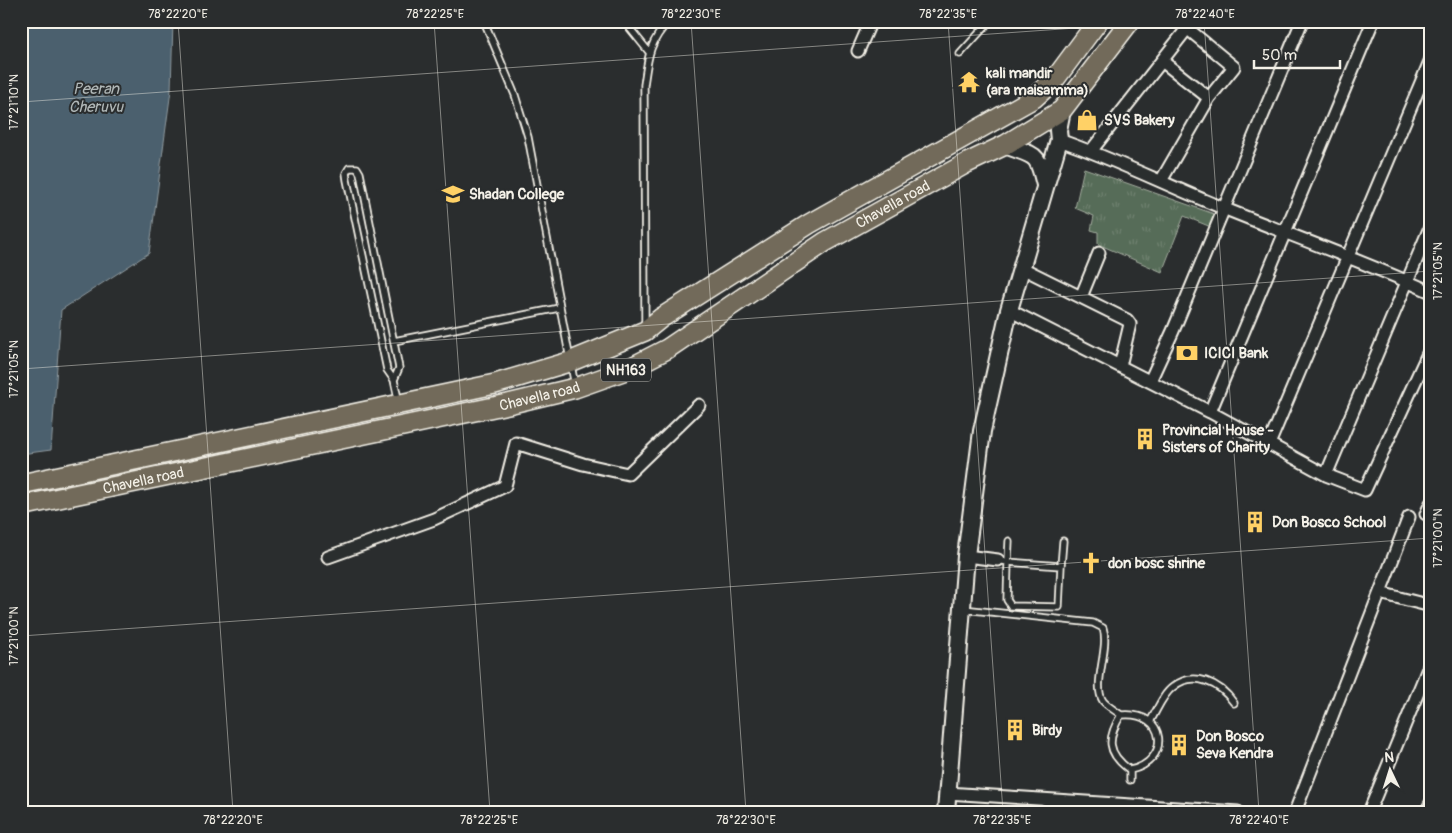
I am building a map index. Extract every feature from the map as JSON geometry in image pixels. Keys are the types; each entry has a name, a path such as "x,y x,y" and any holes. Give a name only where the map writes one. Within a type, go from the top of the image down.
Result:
{"highway":[{"name":"Chavella road","path":"21,484 496,384 569,362 645,331 660,318 809,224 1034,98 1055,79 1098,21"},
{"name":"Chavella road","path":"21,506 575,388 626,370 667,349 825,242 958,168 1005,145 1062,110 1130,21"}],"main road":[{"path":"946,812 966,556 982,431 1009,310 1059,140 1062,110"},
{"path":"1005,145 1035,156 1039,161 1045,185"}],"street":[{"path":"858,51 871,21"},
{"path":"1150,382 1302,21"},
{"path":"1210,412 1373,21"},
{"path":"1091,151 1190,25 1234,66 1209,98 1161,181"},
{"path":"1269,444 1431,59"},
{"path":"1162,61 1209,98"},
{"path":"1059,140 1091,151 1223,208 1348,256 1431,292"},
{"path":"1326,475 1431,225"},
{"path":"1081,297 1099,253"},
{"path":"1022,268 1123,317 1130,324 1120,366"},
{"path":"1009,310 1210,412 1326,475 1365,490 1431,347"},
{"path":"328,557 434,519 505,486 516,443 583,464 628,474 699,405"},
{"path":"1426,514 1431,502"},
{"path":"1295,812 1409,517"},
{"path":"966,556 1003,561"},
{"path":"1380,593 1431,606"},
{"path":"1369,812 1431,661"},
{"path":"947,792 1076,806 1238,812"},
{"path":"1426,812 1431,803"}],"lane":[{"path":"484,21 515,95 528,137 575,388"},
{"path":"624,21 649,52"},
{"path":"645,331 644,85 649,52 658,33 669,21"},
{"path":"960,54 990,21"},
{"path":"394,380 399,368 360,173 357,168 349,168 346,173 347,180 387,370 394,380 399,405"},
{"path":"394,341 559,308"},
{"path":"1009,541 1003,561 1007,600 1011,606 1059,608 1063,541"},
{"path":"1003,561 1061,566"},
{"path":"962,609 1099,624 1105,632 1100,691 1103,701 1121,716 1135,714 1151,720 1157,732 1158,747 1150,762 1130,770"},
{"path":"1151,720 1171,688 1182,681 1195,679 1208,681 1222,688 1234,703"},
{"path":"1121,716 1112,731 1111,742 1114,756 1130,770 1130,780"}],"green space":[{"path":"1084,168 1217,215 1211,227 1184,216 1162,272 1098,244 1098,232 1091,230 1094,216 1075,208"}],"water":[{"name":"Peeran Cheruvu","path":"21,21 173,21 171,90 149,253 61,310 51,450 21,454"}],"place":[{"name":"kali mandir (ara maisamma)","path":"969,82"},
{"name":"SVS Bakery","path":"1087,120"},
{"name":"Shadan College","path":"453,194"},
{"name":"ICICI Bank","path":"1187,353"},
{"name":"Provincial House - Sisters of Charity","path":"1145,439"},
{"name":"Don Bosco School","path":"1255,522"},
{"name":"don bosc shrine","path":"1091,563"},
{"name":"Birdy","path":"1015,730"},
{"name":"Don Bosco Seva Kendra","path":"1179,745"}]}
